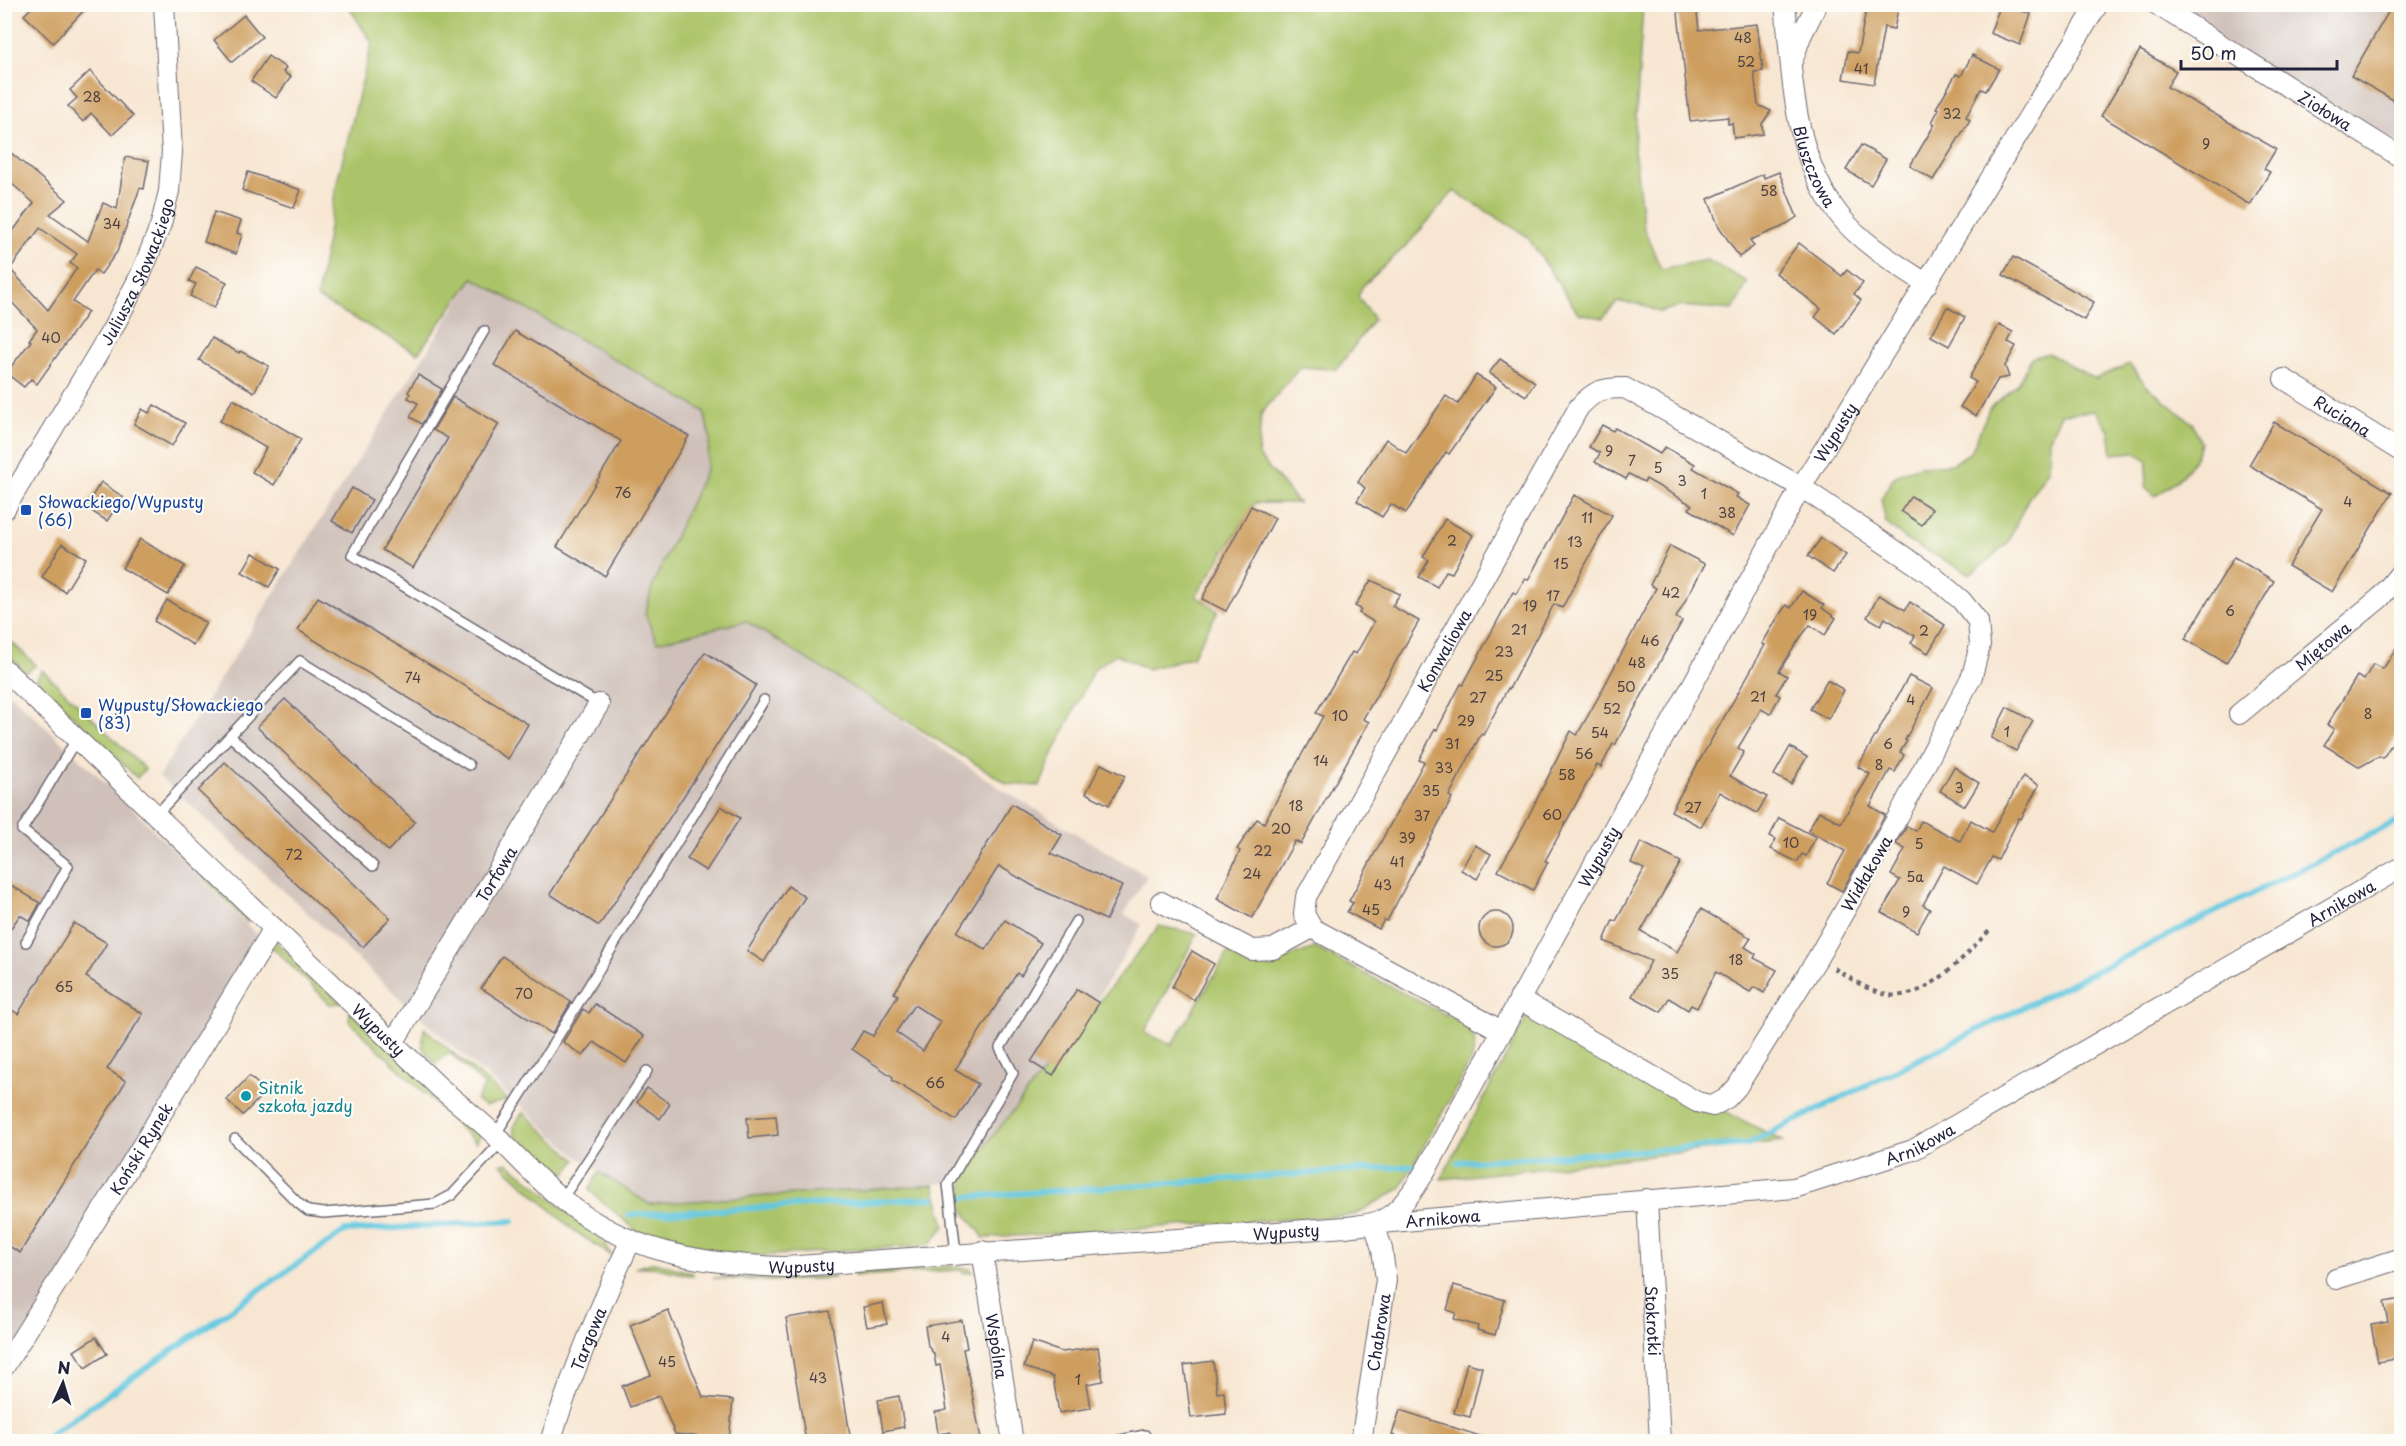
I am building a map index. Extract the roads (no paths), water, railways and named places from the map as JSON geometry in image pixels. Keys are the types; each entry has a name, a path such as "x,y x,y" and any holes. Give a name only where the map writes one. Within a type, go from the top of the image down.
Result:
{"street":[{"name":"Juliusza Słowackiego","path":"4,510 112,330 141,274 161,224 169,191 172,152 164,4"},
{"name":"Bluszczowa","path":"1785,4 1796,113 1806,155 1840,217 1880,254 1927,284"},
{"path":"1792,65 1801,36 1817,4"},
{"name":"Wypusty","path":"4,669 440,1088 499,1138 562,1199 602,1226 632,1240 696,1260 736,1265 784,1267 982,1251 1346,1227 1374,1223 1388,1217 1407,1200 1454,1119 1801,487 2098,4"},
{"name":"Ziołowa","path":"2156,4 2402,158"},
{"name":"Ruciana","path":"2284,379 2402,452"},
{"name":"Konwaliowa","path":"1312,927 1304,914 1306,897 1579,407 1593,393 1609,388 1625,388 1801,487"},
{"name":"Widłakowa","path":"1519,999 1697,1102 1713,1106 1727,1098 1737,1087 1817,959 1899,815 1972,676 1980,645 1978,621 1961,600 1933,576 1801,487"},
{"name":"Miętowa","path":"2239,714 2380,598 2402,571"},
{"name":"Torfowa","path":"393,1043 599,704"},
{"name":"Arnikowa","path":"1374,1223 1794,1188 1913,1150 2402,867"},
{"path":"1161,902 1252,951 1273,949 1312,927 1502,1031"},
{"name":"Koński Rynek","path":"4,1367 111,1197 274,928"},
{"name":"Stokrotki","path":"1647,1199 1660,1442"},
{"name":"Chabrowa","path":"1361,1442 1386,1280 1382,1249 1374,1223"},
{"name":"Targowa","path":"550,1442 567,1388 600,1306 632,1240"},
{"name":"Wspólna","path":"982,1251 1013,1442"},
{"path":"2336,1280 2402,1258"}],"lane":[{"path":"484,331 352,555 599,704"},
{"path":"156,815 300,661 469,765"},
{"path":"235,1138 308,1211 324,1213 435,1204 453,1195 499,1138 555,1041 764,700"},
{"path":"230,736 373,866"},
{"path":"26,942 68,866 22,830 77,738"},
{"path":"956,1253 948,1184 1013,1073 1000,1048 1076,921"},
{"path":"562,1199 647,1071"},
{"path":"1111,1442 1145,1436"}],"waterway":[{"path":"1458,1162 1748,1144 2402,819"},
{"path":"965,1197 1415,1166"},
{"path":"629,1215 934,1198"},
{"path":"39,1442 345,1231 513,1221"}],"place":[{"name":"Słowackiego/Wypusty (66)","path":"26,510"},
{"name":"Wypusty/Słowackiego (83)","path":"86,713"},
{"name":"Sitnik szkoła jazdy","path":"246,1096"}]}
